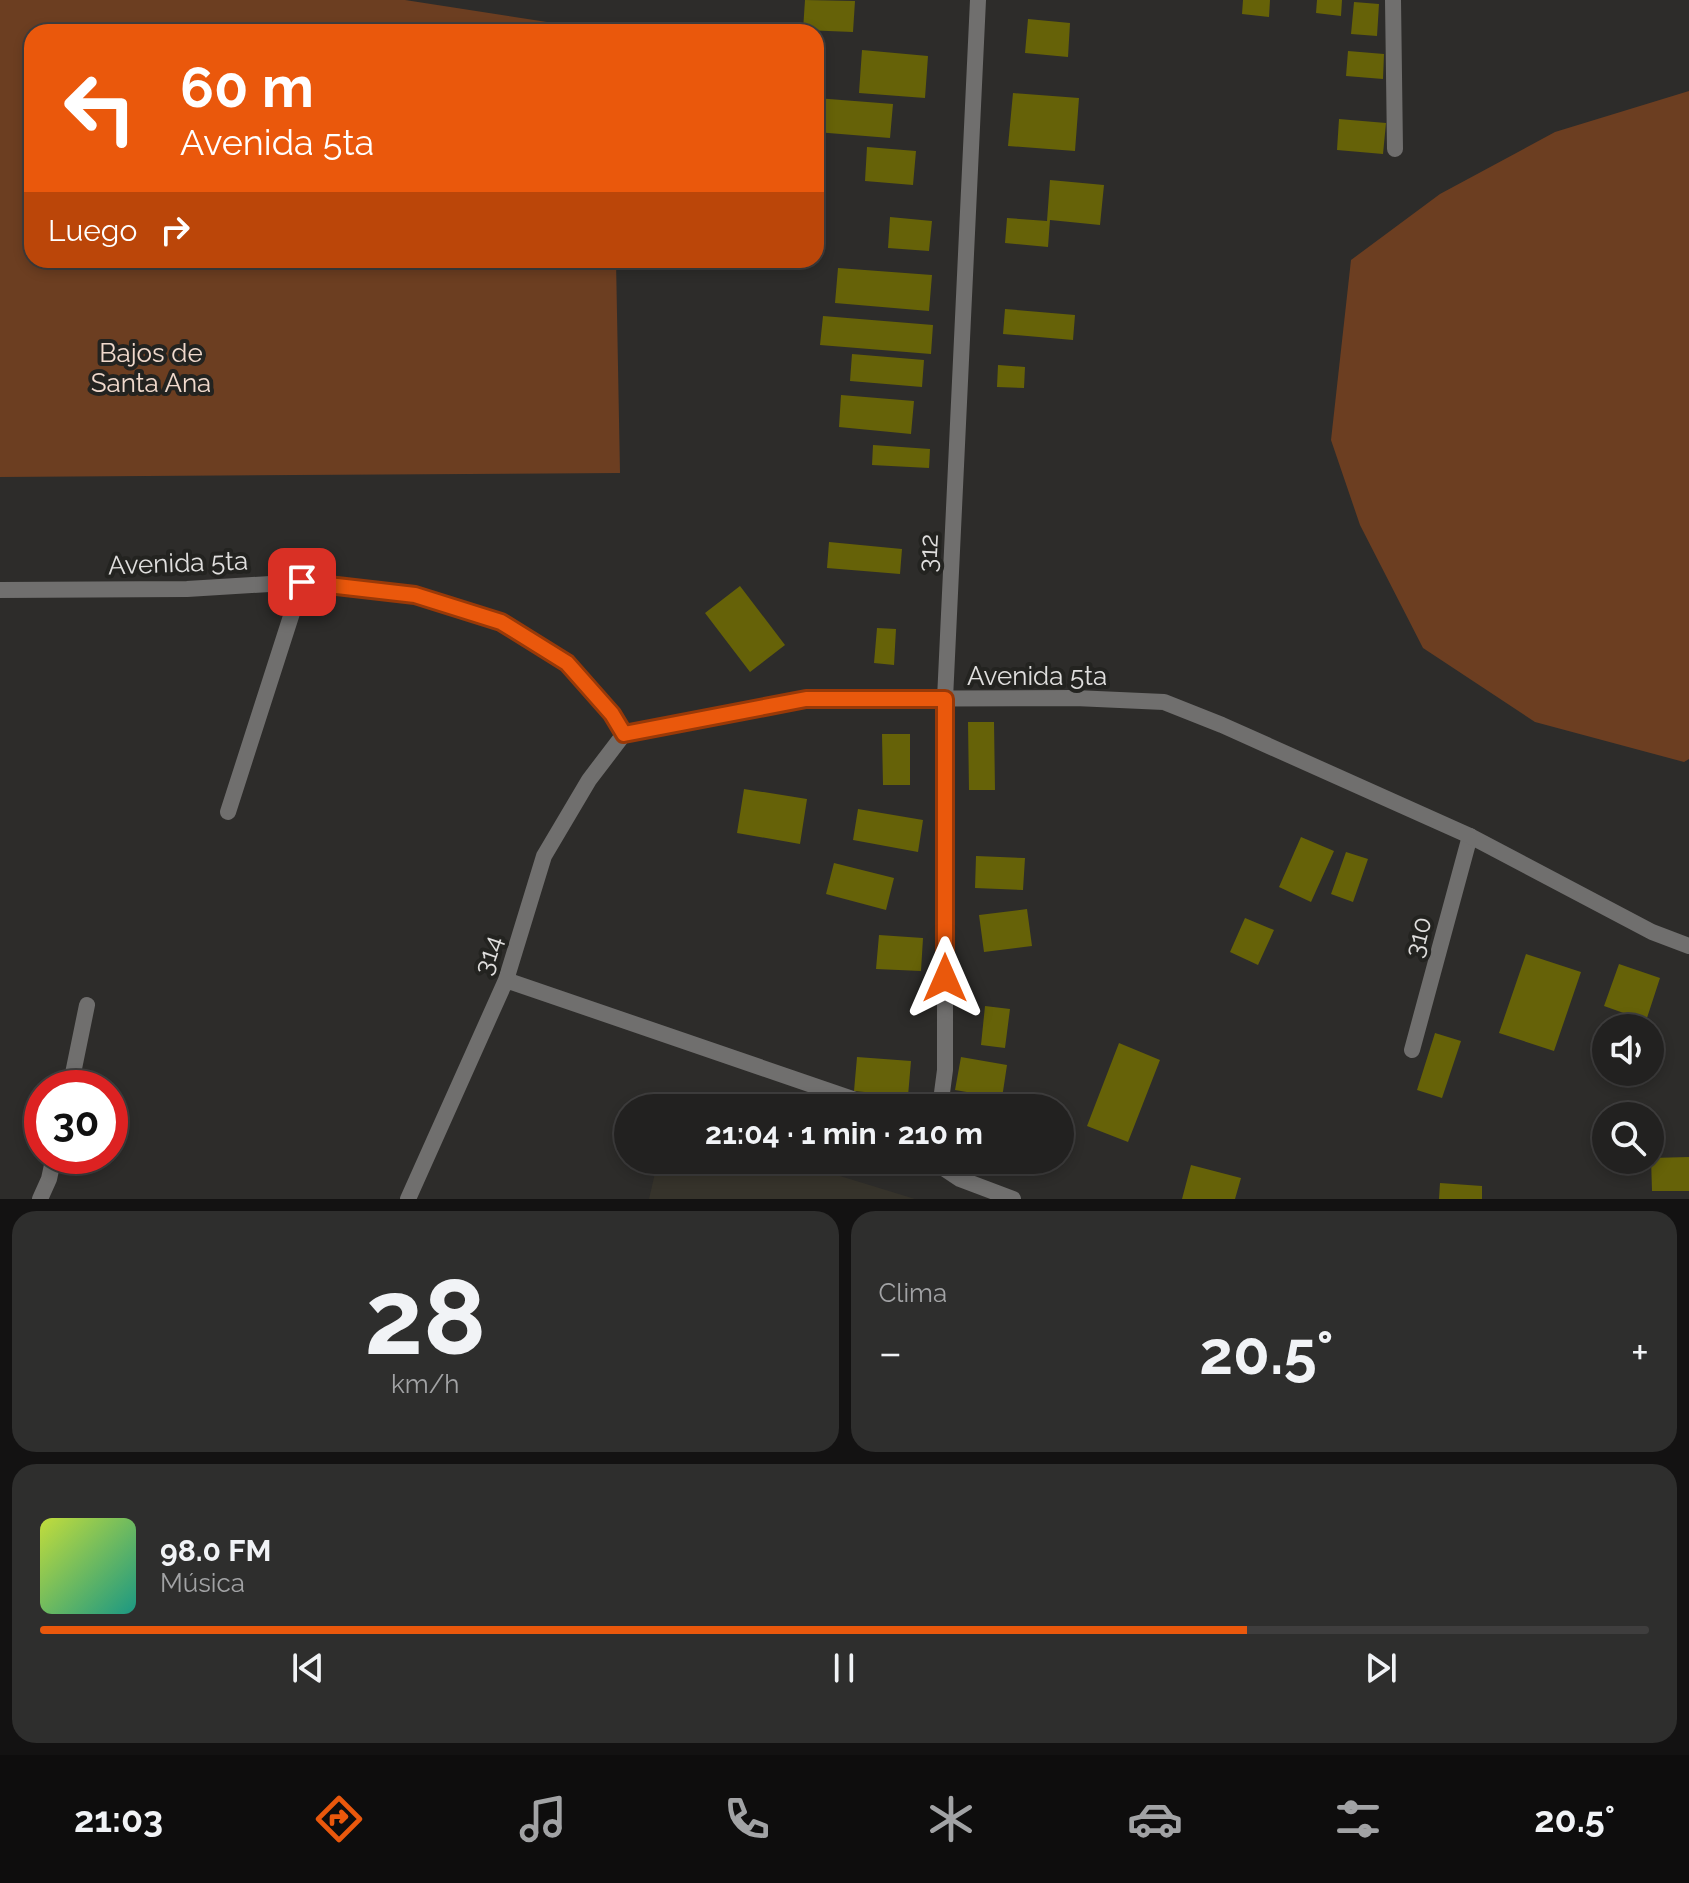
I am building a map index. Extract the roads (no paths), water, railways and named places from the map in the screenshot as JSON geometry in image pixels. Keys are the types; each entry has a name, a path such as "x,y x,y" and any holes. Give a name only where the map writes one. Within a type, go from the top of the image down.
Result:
{"street":[{"name":"312","path":"942,1094 945,1070 945,699 978,0"},
{"path":"1393,0 1395,149"},
{"name":"Avenida 5ta","path":"0,590 187,589 302,582 415,595 501,622 567,663 612,714 624,734 806,699 1075,698 1164,702 1470,836 1652,932 1689,946"},
{"path":"228,812 302,582"},
{"name":"314","path":"408,1199 506,980 544,856 589,780 624,734"},
{"name":"310","path":"1412,1050 1470,836"},
{"path":"506,980 838,1094"},
{"path":"74,1070 87,1005"},
{"path":"40,1199 50,1174"},
{"path":"952,1174 1013,1199"}],"park label":[{"name":"Bajos de Santa Ana","path":"151,368"}]}
